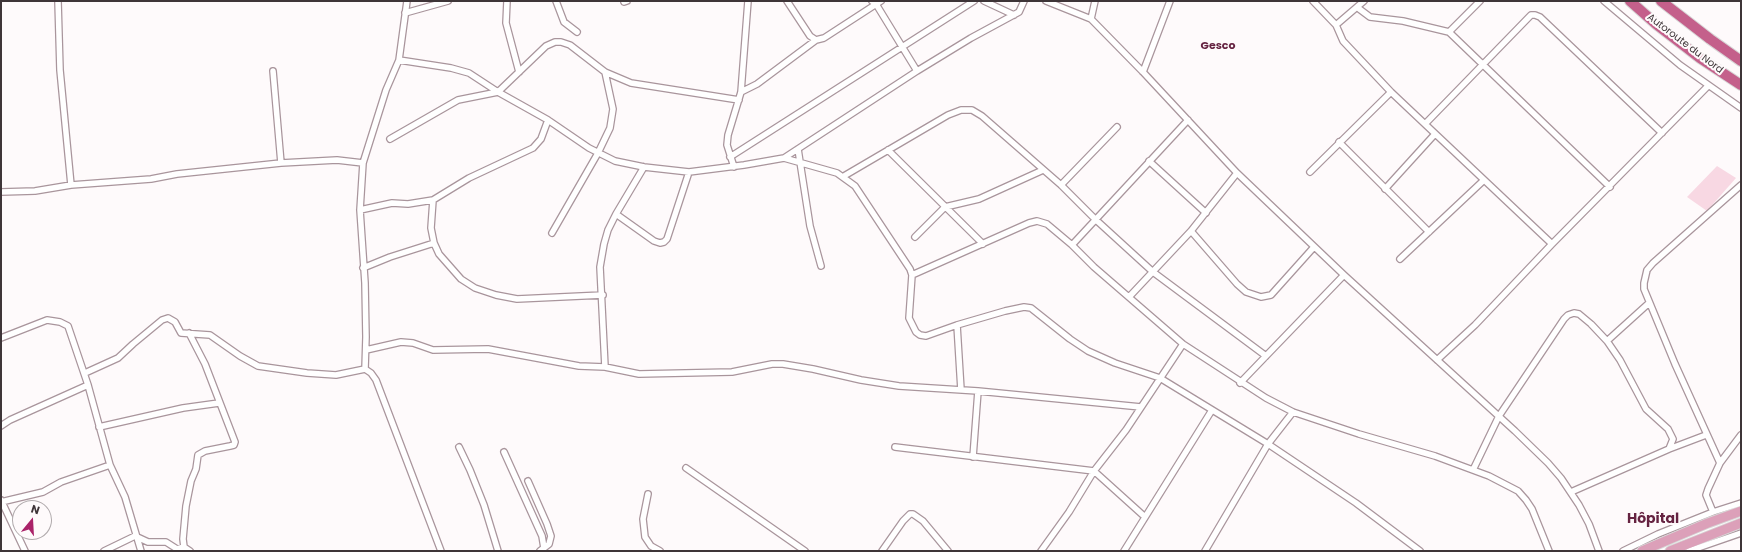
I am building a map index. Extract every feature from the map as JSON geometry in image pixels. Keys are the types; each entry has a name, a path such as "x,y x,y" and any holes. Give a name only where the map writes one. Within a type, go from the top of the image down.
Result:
{"highway":[{"name":"Autoroute du Nord","path":"1630,1 1656,24 1700,58 1741,85"},
{"name":"Autoroute du Nord","path":"1661,1 1741,61"}],"main road":[{"path":"1642,551 1708,523 1741,511"},
{"path":"1670,551 1741,523"}],"street":[{"path":"58,1 60,70 71,185"},
{"path":"365,369 365,283 360,210 363,162 386,90 399,60 407,1"},
{"path":"406,13 448,1"},
{"path":"507,1 506,23 518,72"},
{"path":"556,1 564,22 577,32"},
{"path":"734,167 730,157 728,135 741,92 748,1"},
{"path":"787,1 810,36 816,40"},
{"path":"730,157 770,130 902,48 974,1"},
{"path":"984,1 1014,15"},
{"path":"399,60 463,70 478,78 498,92 548,120 598,153 615,161 644,168 689,172 775,161 784,158 971,38 1019,12 1024,1"},
{"path":"1046,1 1091,19 1143,72 1237,173 1344,275 1499,416 1548,463 1570,492 1589,524 1599,551"},
{"path":"1091,19 1095,1"},
{"path":"1143,72 1170,1"},
{"path":"1313,1 1336,25 1344,40 1391,92 1552,244"},
{"path":"1336,25 1358,8 1364,1"},
{"path":"1449,32 1480,1"},
{"path":"1604,1 1674,60 1708,86 1741,108"},
{"path":"741,92 756,84 816,40 824,38 876,2 917,72"},
{"path":"1358,8 1370,17 1410,23 1449,32 1610,187"},
{"path":"1426,124 1482,64 1531,15 1536,14 1662,134"},
{"path":"390,139 458,100 498,92 546,46 555,42 561,42 575,48 605,72 637,85 739,100"},
{"path":"273,71 281,163"},
{"path":"552,233 598,153 610,128 613,109 605,72"},
{"path":"1437,360 1475,325 1552,244 1610,187 1708,86"},
{"path":"1310,172 1391,92"},
{"path":"844,176 948,114 968,109 982,116 1061,185 1153,272 1266,356"},
{"path":"360,210 392,203 408,204 433,200 469,178 533,148 541,139 548,120"},
{"path":"1072,245 1188,120"},
{"path":"1061,185 1117,127"},
{"path":"1385,189 1435,134"},
{"path":"1339,142 1429,232"},
{"path":"798,149 810,226 821,266"},
{"path":"888,150 983,244"},
{"path":"784,158 831,170 844,176 855,186 910,269 912,275 909,318 916,332 920,335 926,336 1005,311 1024,307 1031,308 1070,339 1088,351 1115,363 1160,378 1268,444 1356,503 1420,551"},
{"path":"1,192 35,191 71,185 151,179 177,174 281,163 337,160 363,162"},
{"path":"1149,161 1206,213"},
{"path":"605,367 603,295 600,267 608,230 644,168"},
{"path":"915,238 945,207 979,199 1043,170"},
{"path":"616,214 654,241 660,243 664,242 667,239 689,172"},
{"path":"1129,297 1191,231 1237,173"},
{"path":"1400,259 1484,180"},
{"path":"1720,463 1706,435 1649,303 1644,289 1644,283 1647,270 1653,262 1741,185"},
{"path":"433,200 431,228 434,243 439,254 461,278 475,288 496,295 517,299 603,295"},
{"path":"912,275 1030,223 1037,221 1047,224 1182,344 1240,383 1293,412 1359,434 1407,446 1473,470 1506,484 1518,492 1532,509 1549,551"},
{"path":"1191,231 1246,292 1261,297 1271,294 1314,247"},
{"path":"363,268 390,257 434,243"},
{"path":"1240,383 1344,275"},
{"path":"1607,341 1649,303"},
{"path":"1473,470 1499,416 1568,315 1574,312 1579,314 1591,324 1607,341 1620,360 1646,410 1668,429 1672,435 1673,439 1669,449"},
{"path":"84,373 118,358 162,320 168,318 174,322 181,333 210,335 240,356 258,366 278,370 336,375 365,369 371,373 376,380 440,551"},
{"path":"1,338 47,320 60,322 68,326 88,385 110,465 125,497 135,536 141,551"},
{"path":"958,325 961,390"},
{"path":"189,333 205,364 235,442 234,445 205,451 198,455 196,470 191,481 186,506 182,539 184,547 190,551"},
{"path":"366,350 401,342 413,343 433,350 488,349 580,366 605,367 639,374 732,372 772,364 783,364 795,365 881,384 978,391 1141,407"},
{"path":"1041,551 1069,512 1094,471 1126,430 1182,344"},
{"path":"1,426 10,420 88,385"},
{"path":"973,457 978,391"},
{"path":"99,427 183,408 220,403"},
{"path":"1124,551 1212,410"},
{"path":"1204,551 1268,444 1293,412"},
{"path":"1570,492 1669,449 1706,435"},
{"path":"1713,512 1706,495 1720,463 1741,436"},
{"path":"459,446 484,505 498,551"},
{"path":"895,447 1094,471 1145,517"},
{"path":"504,452 542,536 542,550"},
{"path":"25,551 1,501 42,492 61,482 110,465"},
{"path":"686,468 805,551"},
{"path":"528,481 547,524 550,536 550,542 542,550"},
{"path":"648,494 643,519 645,537 651,546 660,551"},
{"path":"1623,551 1658,534 1713,512 1741,503"},
{"path":"882,551 903,521 910,514 913,514 923,520 948,551"},
{"path":"1690,551 1741,533"},
{"path":"135,536 148,542 166,542 177,549 184,547"},
{"path":"104,551 135,536"}],"shaded area":[{"path":"1717,166 1736,178 1707,211 1687,197"}],"district":[{"name":"Gesco","path":"1218,46"},
{"name":"Hôpital","path":"1653,519"}]}
